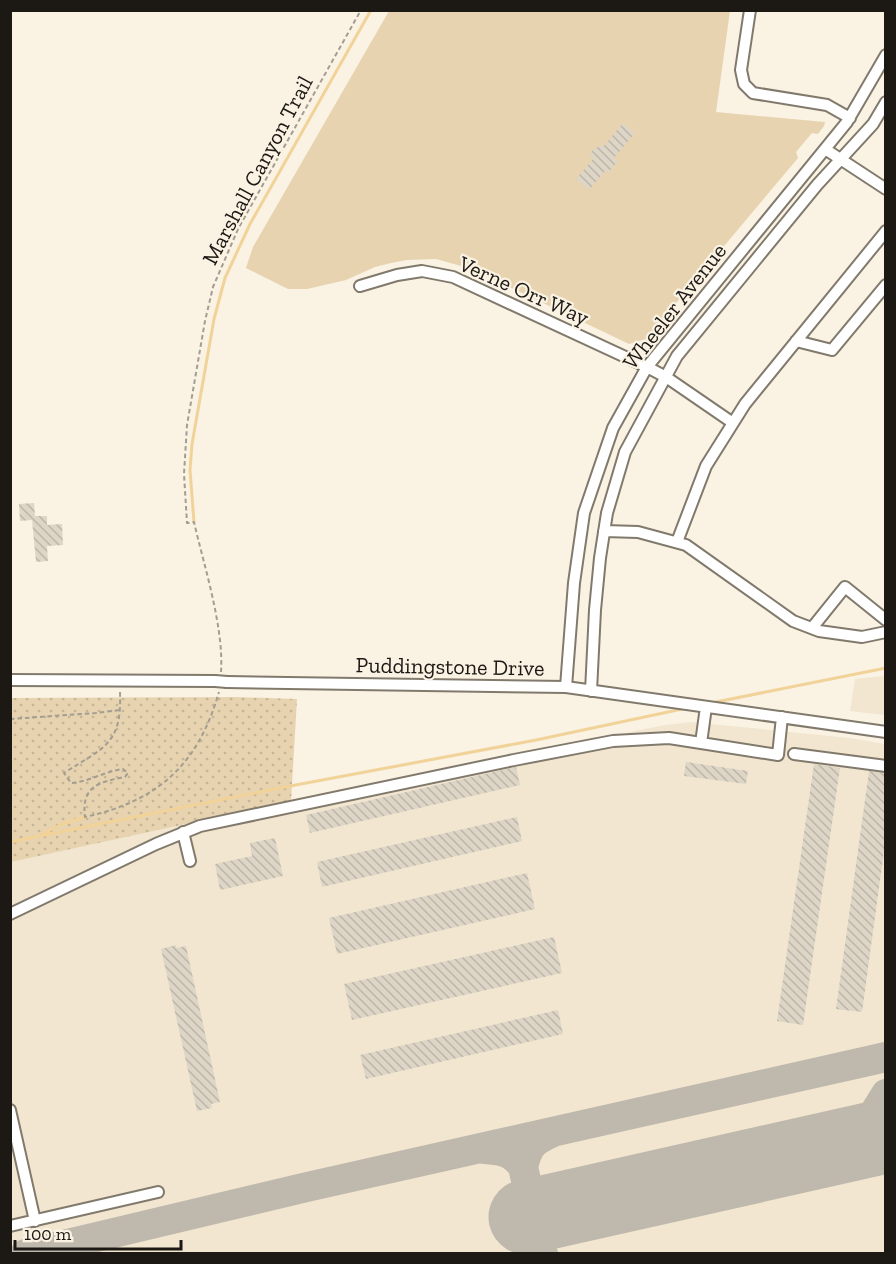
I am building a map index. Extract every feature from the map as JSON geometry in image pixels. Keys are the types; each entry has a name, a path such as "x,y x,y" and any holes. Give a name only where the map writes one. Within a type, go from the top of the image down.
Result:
{"street":[{"path":"750,10 741,70 744,84 753,93 827,105 850,118"},
{"name":"Wheeler Avenue","path":"566,687 573,583 584,513 613,428 647,367 850,118 885,55"},
{"name":"Wheeler Avenue","path":"591,691 595,610 604,531 625,452 677,356 840,160 873,124 885,102"},
{"path":"825,149 885,189"},
{"path":"677,542 706,466 744,404 885,231"},
{"name":"Verne Orr Way","path":"360,286 397,275 422,271 453,277 647,367 666,377 733,423"},
{"path":"796,341 832,350 885,285"},
{"path":"604,531 638,532 686,544 793,621 819,631 862,636 885,632"},
{"path":"812,628 844,587 885,620"},
{"name":"Puddingstone Drive","path":"10,680 566,687 885,732"},
{"path":"701,743 706,707"},
{"path":"10,914 200,826 613,741 669,738 777,755 782,717"},
{"path":"794,754 885,766"},
{"path":"183,832 190,861"},
{"path":"10,1110 36,1221"},
{"path":"10,1226 158,1192"}],"path":[{"name":"Marshall Canyon Trail","path":"194,522 187,523 184,455 187,425 213,287 238,229 361,10"},
{"path":"85,818 85,802 91,789 103,782 125,777 128,773 123,769 116,770 71,783 64,773 107,744 116,732 120,710 120,680"},
{"path":"10,719 120,710"}],"shaded area":[{"path":"389,11 730,11 716,112 825,122 824,126 818,134 812,133 796,152 798,158 646,339 629,344 472,269 436,259 391,263 375,267 346,280 307,289 288,289 246,268 253,247"},
{"path":"885,676 885,715 850,711 855,679"},
{"path":"10,698 297,699 291,801 11,862"},
{"path":"691,722 850,738 885,744 885,1253 11,1253 10,862 389,780 665,725"}],"building":[{"path":"623,123 635,133 614,158 618,161 608,173 605,171 589,190 576,179 594,158 589,156 593,150 601,145 603,147"},
{"path":"34,503 35,516 47,516 47,525 62,524 63,545 47,546 48,561 36,562 32,520 20,521 19,504"},
{"path":"686,762 748,771 746,784 684,776"},
{"path":"814,764 840,768 803,1025 777,1021"},
{"path":"516,767 520,785 310,833 306,815"},
{"path":"869,771 885,773 885,844 862,1012 836,1009"},
{"path":"517,817 522,841 322,887 317,862"},
{"path":"275,838 283,876 220,890 215,864 252,856 250,843"},
{"path":"527,873 535,909 337,954 329,918"},
{"path":"554,937 562,973 352,1020 344,984"},
{"path":"176,945 176,948 186,946 220,1102 211,1104 212,1108 197,1111 161,949"},
{"path":"558,1010 563,1034 366,1079 360,1055"}],"waterway":[{"path":"194,522 190,470 192,444 214,319 225,278 250,224 371,10"},
{"path":"711,703 886,668"},
{"path":"10,842 536,740 687,708"},
{"path":"42,834 62,824 85,817"}],"taxiway":[{"path":"25,1254 307,1187 886,1057"},
{"path":"845,1145 863,1129 886,1094"},
{"path":"484,1149 506,1153 515,1158 523,1167 532,1145 551,1133"},
{"path":"853,1143 877,1145 886,1149"},
{"path":"523,1167 543,1254"}],"runway":[{"path":"526,1217 886,1136"}]}
